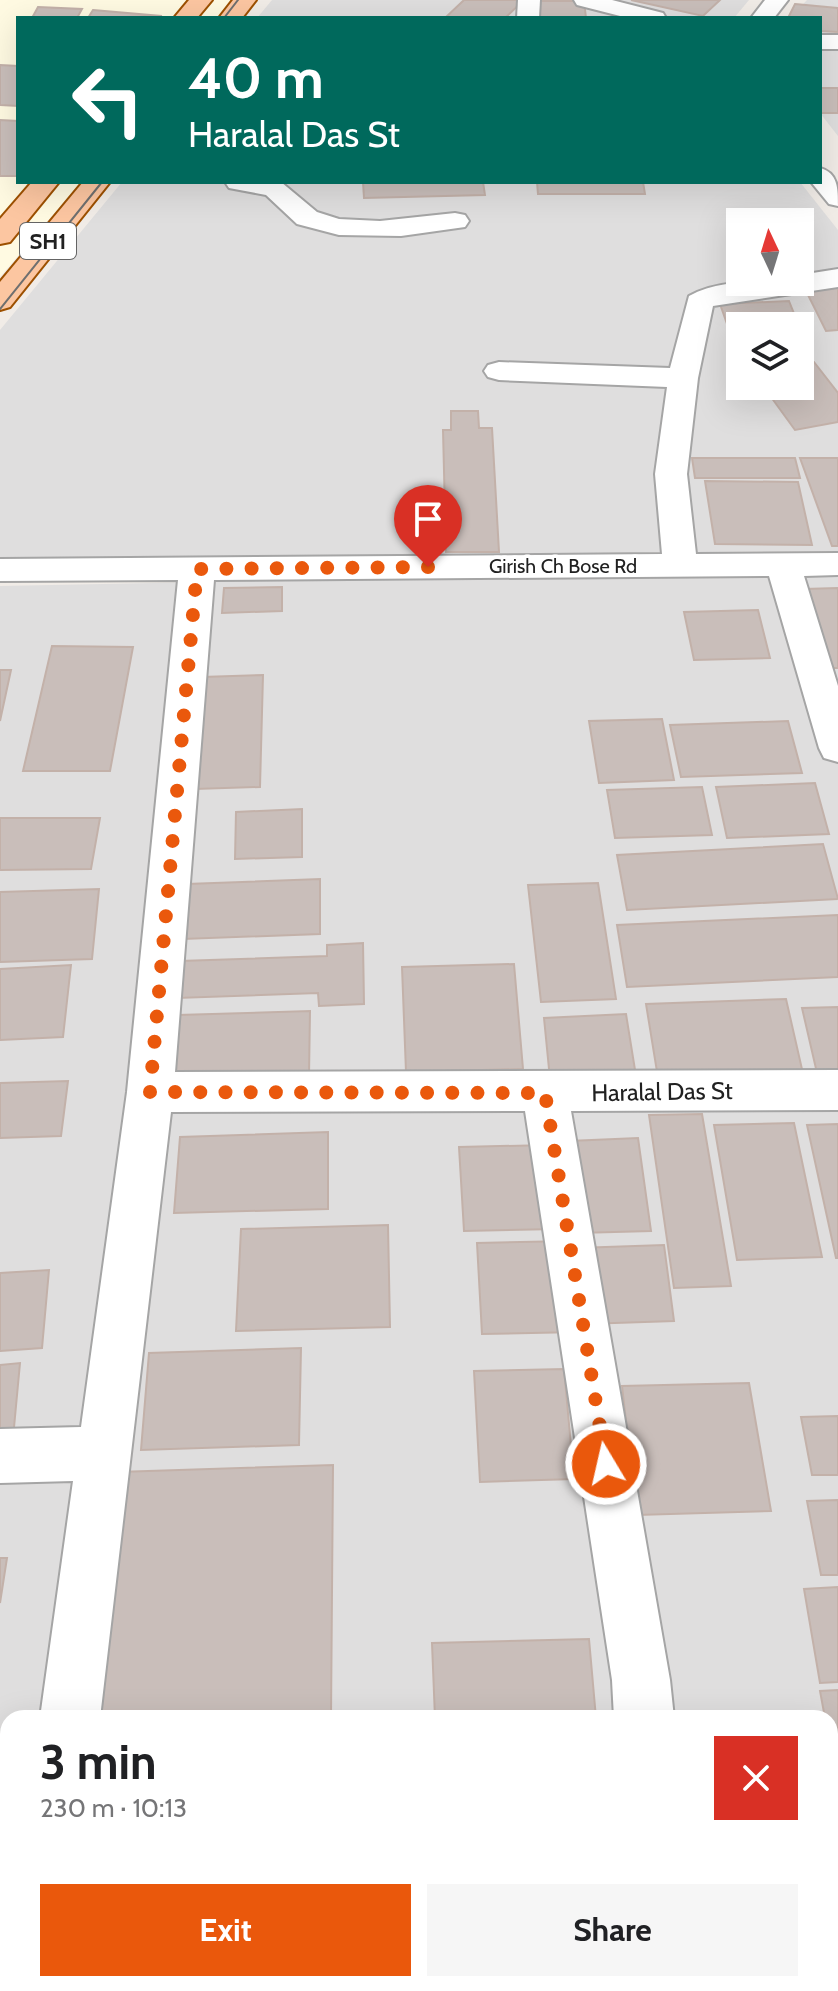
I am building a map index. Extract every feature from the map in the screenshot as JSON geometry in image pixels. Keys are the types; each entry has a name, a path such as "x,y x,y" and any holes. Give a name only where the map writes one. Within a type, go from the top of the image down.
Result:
{"main road":[{"path":"187,16 201,0"},
{"path":"232,16 245,0"},
{"path":"0,236 44,184"},
{"name":"SH1","path":"0,301 95,184"}],"street":[{"path":"585,0 647,16"},
{"path":"764,16 777,0"},
{"path":"822,178 838,198"},
{"path":"248,184 274,189 297,212 315,221 370,228 419,229 455,221"},
{"path":"680,565 671,474 683,378 699,302 710,296 838,278"},
{"path":"499,371 683,378"},
{"path":"783,564 838,748"},
{"name":"Girish Ch Bose Rd","path":"0,570 838,564"},
{"path":"71,1710 150,1092 197,569"},
{"name":"Haralal Das St","path":"150,1092 838,1090"},
{"path":"545,1093 643,1710"},
{"path":"0,1456 104,1453"}],"shaded area":[{"path":"0,0 233,0 220,16 16,16 16,184 79,184 0,277"},
{"path":"272,0 749,0 736,16 259,16"},
{"path":"807,0 838,0 838,136 822,116 822,16 792,16"},
{"path":"120,184 802,184 838,230 838,551 0,558 0,330"},
{"path":"838,575 838,1710 0,1710 0,586 456,577"}],"building":[{"path":"464,0 524,0 507,16 447,16"},
{"path":"631,0 720,0 703,16"},
{"path":"539,1 584,1 586,16 540,16"},
{"path":"795,4 838,8 838,32 822,31 822,16 789,16"},
{"path":"38,7 82,9 78,16 33,16"},
{"path":"93,10 162,16 89,16"},
{"path":"0,65 16,66 16,106 0,105"},
{"path":"822,88 838,88 838,113 822,113"},
{"path":"0,120 16,121 16,176 0,176"},
{"path":"363,184 483,184 485,195 364,198"},
{"path":"537,184 643,184 645,194 538,194"},
{"path":"838,285 838,330 826,331 808,296 814,296 814,286"},
{"path":"789,301 793,312 726,312 726,321 720,304"},
{"path":"814,362 838,393 838,422 795,430 773,400 814,400"},
{"path":"451,411 478,411 479,428 492,428 499,552 446,552 443,430 451,430"},
{"path":"692,458 795,458 800,478 695,478"},
{"path":"800,458 838,458 838,546 832,546"},
{"path":"705,481 798,482 812,545 715,544"},
{"path":"282,587 282,611 222,613 224,588"},
{"path":"838,588 838,668 829,668 805,589"},
{"path":"758,610 770,658 694,660 684,612"},
{"path":"52,646 133,647 110,771 23,771"},
{"path":"0,670 11,670 0,721"},
{"path":"263,675 260,787 195,789 202,677"},
{"path":"662,719 674,780 599,783 589,721"},
{"path":"788,721 802,773 681,777 670,725"},
{"path":"815,783 829,834 727,838 716,787"},
{"path":"702,787 712,835 615,838 607,790"},
{"path":"302,809 302,857 235,859 236,812"},
{"path":"0,818 100,818 91,869 0,870"},
{"path":"823,844 838,899 627,910 617,855"},
{"path":"320,879 320,934 183,939 187,884"},
{"path":"598,883 616,999 541,1002 528,885"},
{"path":"99,889 92,959 0,962 0,892"},
{"path":"838,915 838,977 627,987 617,925"},
{"path":"363,943 364,1004 319,1006 318,993 177,998 180,961 327,956 327,945"},
{"path":"514,964 523,1069 406,1072 402,967"},
{"path":"71,965 63,1037 0,1040 0,969"},
{"path":"786,999 804,1078 659,1084 646,1004"},
{"path":"838,1007 838,1073 817,1073 802,1008"},
{"path":"310,1011 309,1075 175,1080 178,1015"},
{"path":"626,1014 636,1076 550,1079 544,1018"},
{"path":"68,1081 61,1136 0,1138 0,1083"},
{"path":"702,1114 731,1286 674,1288 649,1115"},
{"path":"794,1123 822,1257 737,1260 714,1125"},
{"path":"838,1124 838,1258 836,1258 807,1125"},
{"path":"328,1132 328,1209 174,1213 180,1137"},
{"path":"638,1138 651,1231 578,1233 569,1141"},
{"path":"548,1145 556,1229 464,1231 459,1147"},
{"path":"388,1225 390,1327 236,1331 241,1229"},
{"path":"569,1241 578,1332 482,1334 477,1243"},
{"path":"664,1245 674,1321 585,1324 577,1248"},
{"path":"49,1270 42,1348 0,1351 0,1273"},
{"path":"301,1348 299,1445 141,1450 149,1353"},
{"path":"20,1363 13,1438 0,1439 0,1365"},
{"path":"564,1369 574,1479 480,1482 474,1371"},
{"path":"749,1383 771,1511 637,1515 622,1386"},
{"path":"838,1416 838,1475 812,1475 801,1417"},
{"path":"333,1465 331,1710 97,1710 118,1472"},
{"path":"838,1500 838,1575 821,1575 807,1501"},
{"path":"0,1558 7,1558 0,1603"},
{"path":"838,1587 838,1682 820,1683 804,1589"},
{"path":"589,1639 595,1710 435,1710 432,1643"},
{"path":"838,1690 838,1710 824,1710 820,1691"}],"tram line":[{"path":"226,16 238,0"},
{"path":"0,309 100,184"}],"route":[{"path":"428,567 197,569 150,1092 545,1093 606,1464"}]}
